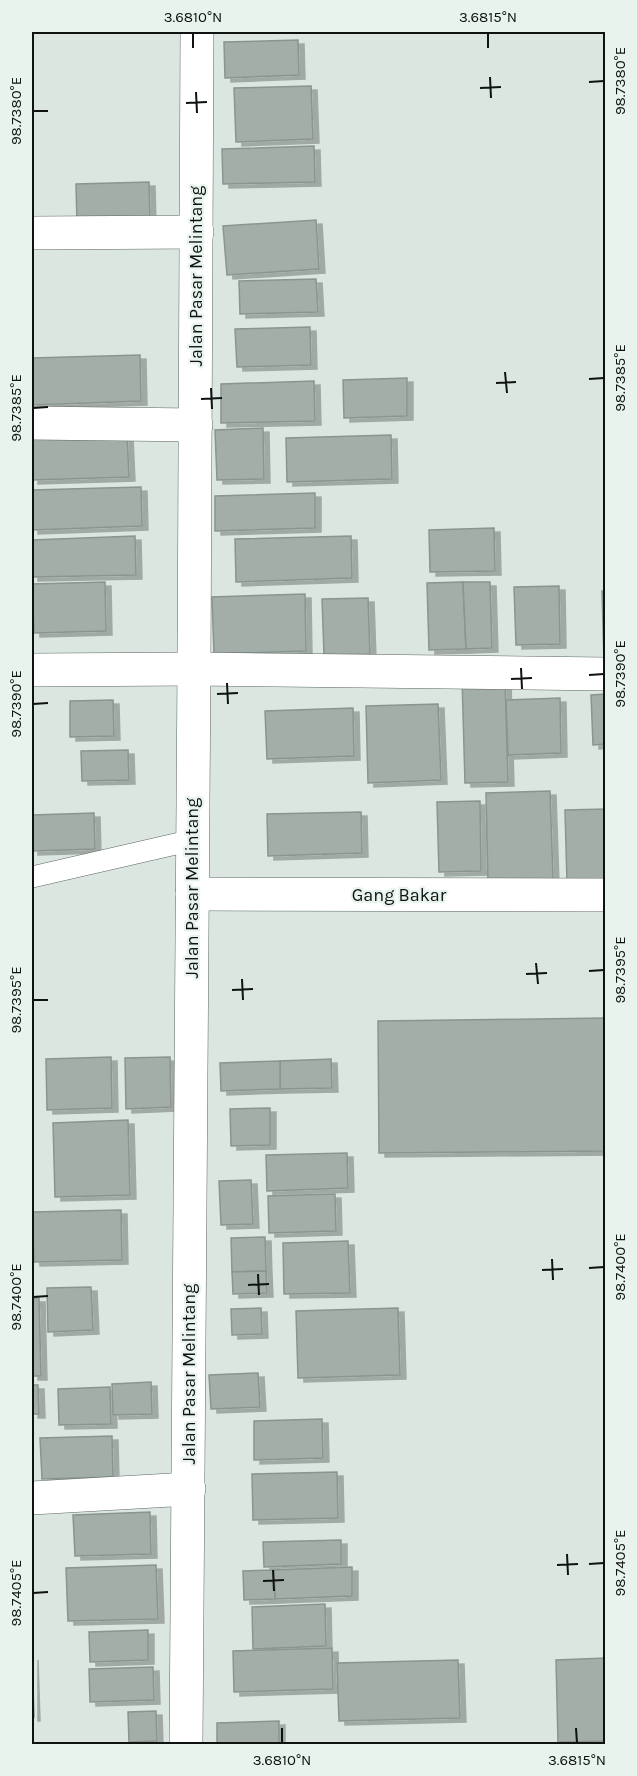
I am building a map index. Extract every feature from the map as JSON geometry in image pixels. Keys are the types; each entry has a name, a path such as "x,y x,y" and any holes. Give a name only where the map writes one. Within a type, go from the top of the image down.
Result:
{"street":[{"name":"Jalan Pasar Melintang","path":"186,1744 197,32"},
{"path":"32,233 197,232"},
{"path":"32,423 195,425"},
{"path":"32,670 194,669 606,674"},
{"name":"Gang Bakar","path":"192,894 606,895"},
{"path":"32,1498 189,1489"}],"lane":[{"path":"32,877 193,840"}],"building":[{"path":"298,40 299,75 225,78 224,42"},
{"path":"311,86 313,139 236,142 234,88"},
{"path":"314,146 315,182 223,184 222,149"},
{"path":"149,182 150,222 77,224 76,184"},
{"path":"316,220 319,269 227,275 223,226"},
{"path":"316,279 318,312 240,314 239,281"},
{"path":"310,327 311,365 237,367 235,329"},
{"path":"140,355 141,401 32,405 32,358"},
{"path":"407,378 407,416 344,418 343,380"},
{"path":"314,381 315,421 221,423 221,384"},
{"path":"263,428 264,479 217,480 215,430"},
{"path":"127,434 129,477 32,480 32,436"},
{"path":"391,435 392,479 287,482 286,438"},
{"path":"141,487 142,526 32,530 32,490"},
{"path":"315,493 315,528 215,531 215,496"},
{"path":"494,528 495,571 430,572 429,530"},
{"path":"135,536 136,575 32,577 32,540"},
{"path":"351,536 352,578 236,582 235,539"},
{"path":"105,582 106,631 34,633 32,584"},
{"path":"463,582 466,649 429,650 427,583"},
{"path":"463,582 490,582 492,648 466,649"},
{"path":"559,586 560,644 516,645 514,587"},
{"path":"602,591 606,591 606,662 604,662"},
{"path":"305,594 306,651 214,654 212,597"},
{"path":"368,598 370,654 324,655 322,599"},
{"path":"505,678 508,782 465,783 462,679"},
{"path":"606,694 606,744 593,745 591,695"},
{"path":"560,698 561,753 508,755 506,700"},
{"path":"113,700 114,736 70,737 70,701"},
{"path":"438,704 441,780 368,783 366,706"},
{"path":"353,708 354,756 267,759 265,711"},
{"path":"128,750 129,780 82,781 81,751"},
{"path":"550,791 553,879 488,882 486,793"},
{"path":"480,801 481,871 439,872 437,802"},
{"path":"606,809 606,882 567,883 565,810"},
{"path":"361,812 362,853 268,856 267,814"},
{"path":"94,813 95,849 32,851 32,815"},
{"path":"606,1018 606,1151 379,1153 378,1021"},
{"path":"111,1057 112,1108 47,1110 46,1059"},
{"path":"170,1057 171,1107 126,1109 125,1058"},
{"path":"331,1059 332,1088 280,1089 280,1061"},
{"path":"280,1061 280,1089 221,1091 220,1063"},
{"path":"270,1108 270,1145 231,1146 230,1109"},
{"path":"128,1120 130,1195 55,1197 53,1123"},
{"path":"347,1153 348,1188 267,1191 266,1155"},
{"path":"251,1180 253,1224 221,1225 219,1181"},
{"path":"335,1194 336,1231 269,1233 268,1196"},
{"path":"121,1210 122,1260 34,1262 32,1212"},
{"path":"265,1237 266,1271 232,1272 231,1238"},
{"path":"348,1241 350,1293 284,1294 283,1243"},
{"path":"266,1271 267,1293 233,1294 232,1272"},
{"path":"91,1287 93,1330 48,1332 47,1288"},
{"path":"32,1298 39,1298 41,1376 32,1376"},
{"path":"261,1308 262,1334 232,1335 231,1309"},
{"path":"398,1308 400,1375 298,1378 296,1311"},
{"path":"258,1373 260,1407 211,1409 209,1375"},
{"path":"151,1382 152,1414 113,1415 112,1384"},
{"path":"32,1385 38,1385 39,1414 32,1414"},
{"path":"110,1387 111,1424 59,1425 58,1389"},
{"path":"322,1419 323,1458 254,1460 254,1421"},
{"path":"112,1436 113,1477 42,1479 40,1438"},
{"path":"337,1472 338,1518 253,1520 252,1474"},
{"path":"150,1512 151,1554 75,1556 73,1515"},
{"path":"341,1540 341,1564 264,1567 263,1542"},
{"path":"156,1565 158,1619 68,1621 66,1568"},
{"path":"352,1567 352,1596 275,1599 274,1570"},
{"path":"274,1570 275,1599 244,1600 243,1571"},
{"path":"325,1604 326,1646 253,1649 252,1607"},
{"path":"148,1630 148,1660 90,1662 89,1632"},
{"path":"332,1648 333,1689 234,1692 233,1651"},
{"path":"32,1656 34,1717 32,1717"},
{"path":"606,1658 606,1741 558,1742 556,1660"},
{"path":"458,1660 460,1718 339,1721 337,1663"},
{"path":"153,1667 154,1700 90,1702 89,1669"},
{"path":"156,1711 157,1741 129,1742 128,1712"},
{"path":"279,1721 279,1744 217,1744 217,1723"}]}
